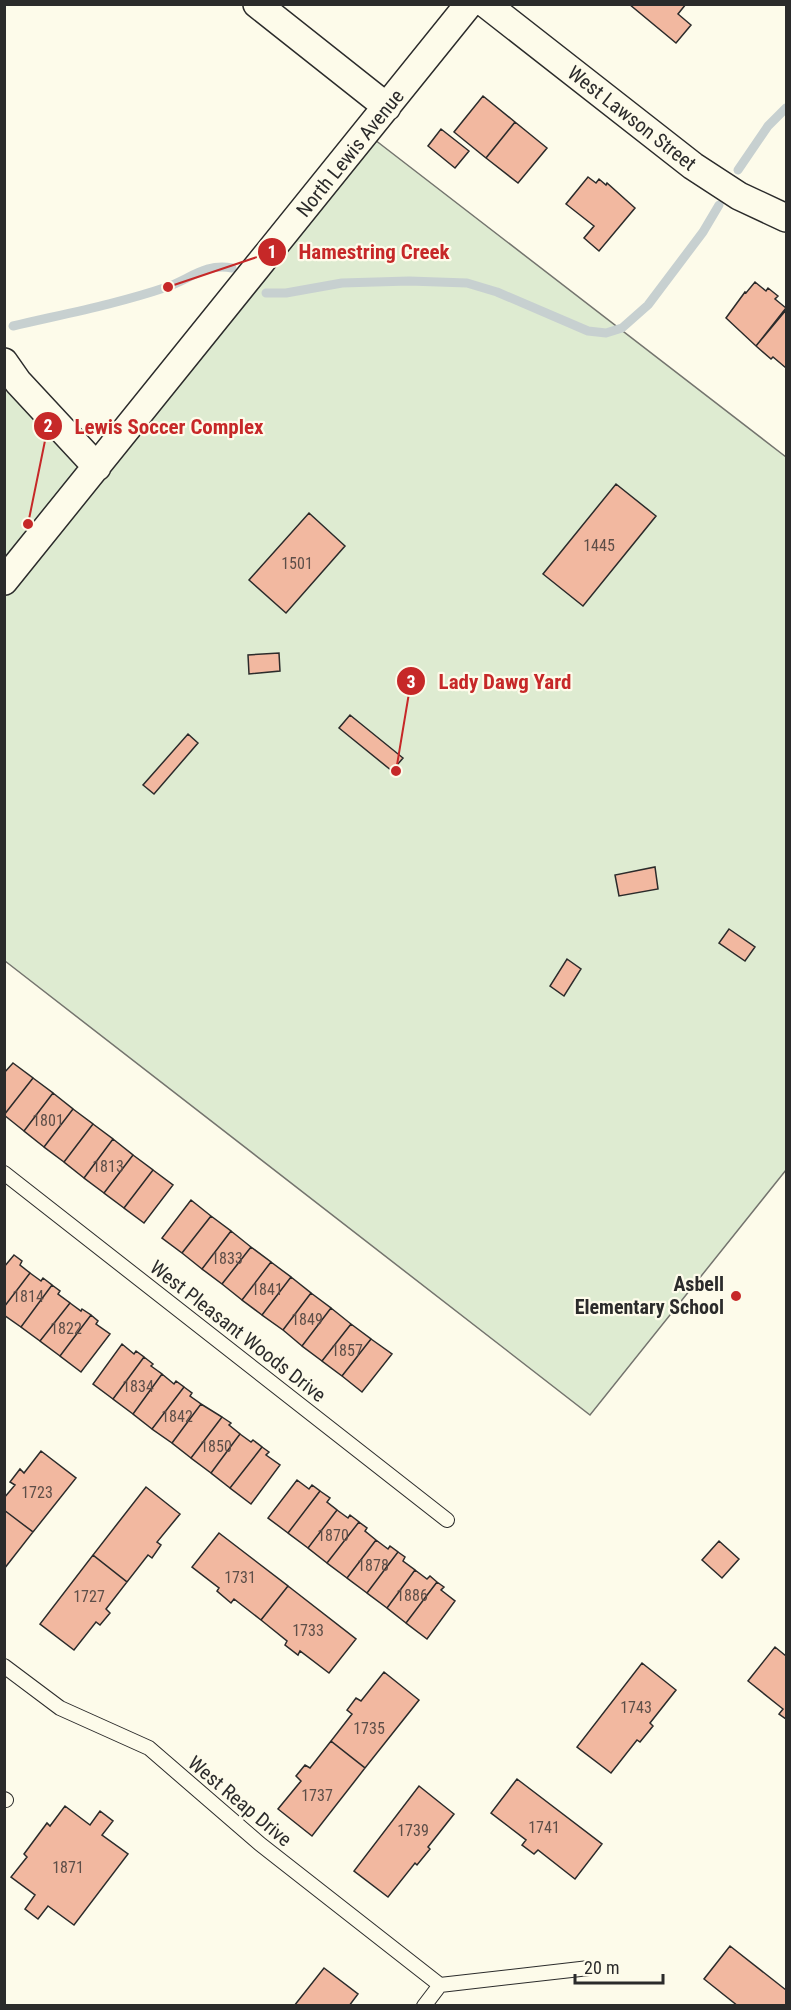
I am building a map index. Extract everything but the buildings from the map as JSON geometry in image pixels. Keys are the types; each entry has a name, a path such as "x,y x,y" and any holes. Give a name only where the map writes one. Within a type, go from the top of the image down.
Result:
{"street":[{"path":"256,4 387,107"},
{"name":"North Lewis Avenue","path":"4,581 469,4"},
{"name":"West Lawson Street","path":"486,4 693,166 740,196 786,218"},
{"path":"4,362 18,382 97,467"}],"lane":[{"name":"West Pleasant Woods Drive","path":"4,1173 447,1520"},
{"name":"West Reap Drive","path":"4,1666 60,1708 149,1748 260,1844 440,1985"},
{"path":"424,2006 440,1985 589,1968"}],"green space":[{"path":"366,133 786,457 786,1170 590,1415 5,961 4,362 96,467"}],"waterway":[{"path":"738,170 768,126 786,108"},
{"path":"266,293 286,293 342,283 409,281 467,283 497,292 588,331 606,333 622,328 648,305 703,232 719,205"},
{"path":"13,326 148,293 206,270 232,268"}],"place":[{"name":"Hamestring Creek","path":"168,287"},
{"name":"Lewis Soccer Complex","path":"28,524"},
{"name":"Lady Dawg Yard","path":"396,771"},
{"name":"Asbell Elementary School","path":"736,1296"}]}
